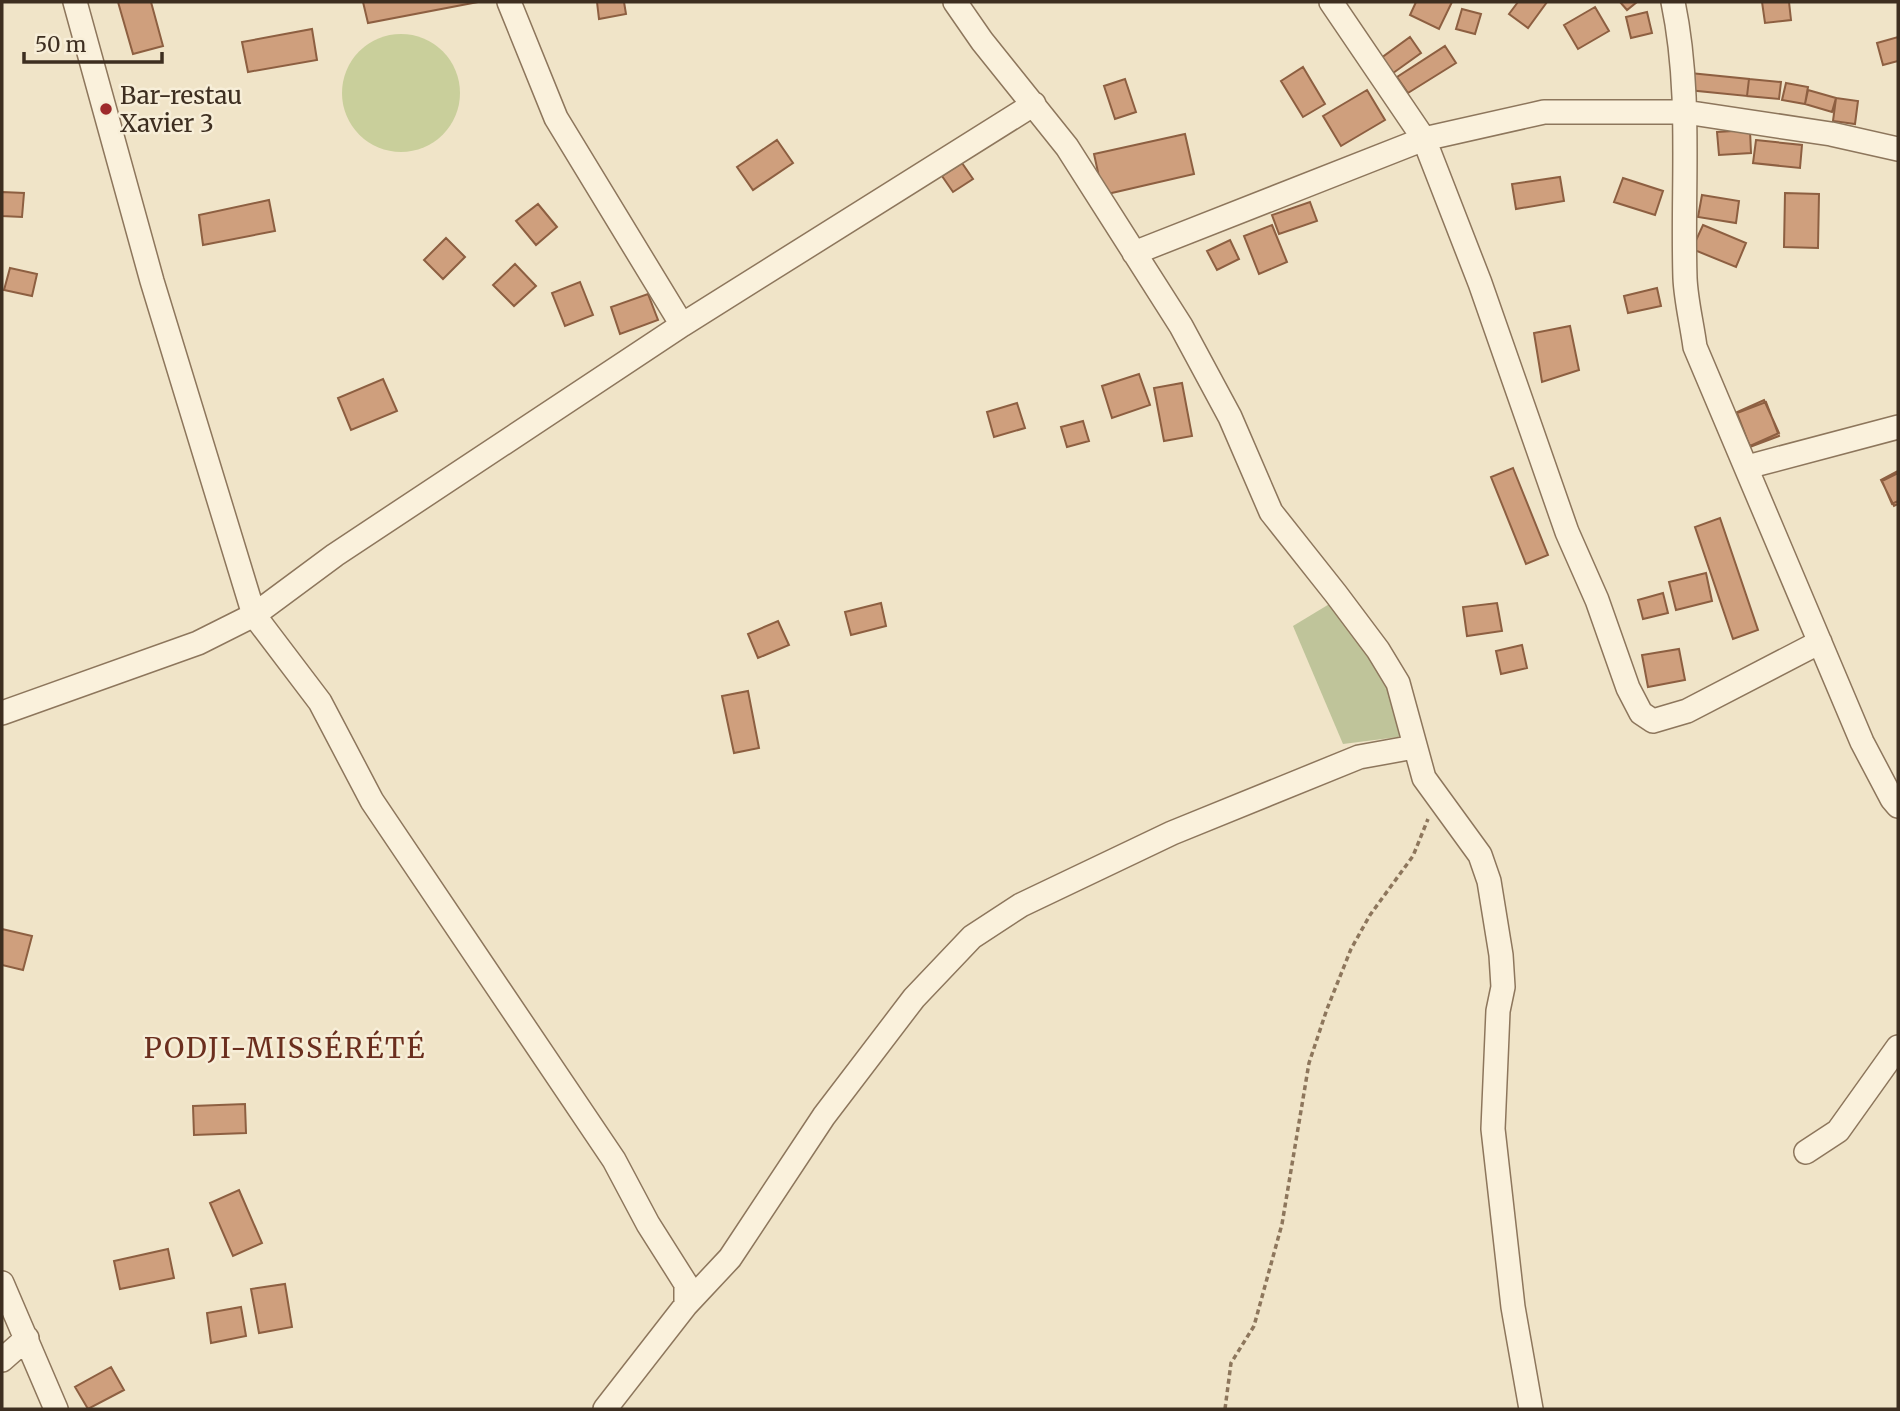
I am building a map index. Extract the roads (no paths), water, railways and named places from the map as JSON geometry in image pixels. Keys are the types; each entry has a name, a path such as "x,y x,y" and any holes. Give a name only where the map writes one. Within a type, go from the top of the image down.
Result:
{"street":[{"path":"75,2 152,281 254,615 320,702 372,801 614,1160 648,1224 686,1284 686,1305"},
{"path":"509,2 556,118 682,325"},
{"path":"955,2 982,41 1067,147 1188,337 1230,417 1271,512 1378,650 1398,683 1424,778 1480,855 1489,881 1501,955 1503,987 1498,1011 1493,1129 1513,1307 1531,1409"},
{"path":"1331,2 1423,139 1480,283 1567,532 1597,600 1628,688 1641,713 1653,721 1687,711 1820,642"},
{"path":"1673,2 1680,36 1685,112 1685,281 1695,347 1862,742 1898,806"},
{"path":"2,713 198,643 254,615 335,555 682,325 1034,104"},
{"path":"1134,253 1423,139 1544,112 1685,112 1831,134 1898,149"},
{"path":"1747,467 1898,427"},
{"path":"606,1409 686,1305 730,1258 824,1116 914,998 972,937 1021,905 1172,833 1359,757 1414,747"},
{"path":"1806,1152 1838,1131 1898,1047"},
{"path":"2,1283 56,1409"},
{"path":"2,1360 27,1338"}],"place":[{"name":"Bar-restau Xavier 3","path":"106,109"}],"district":[{"name":"PODJI-MISSÉRÉTÉ","path":"285,1048"}]}
